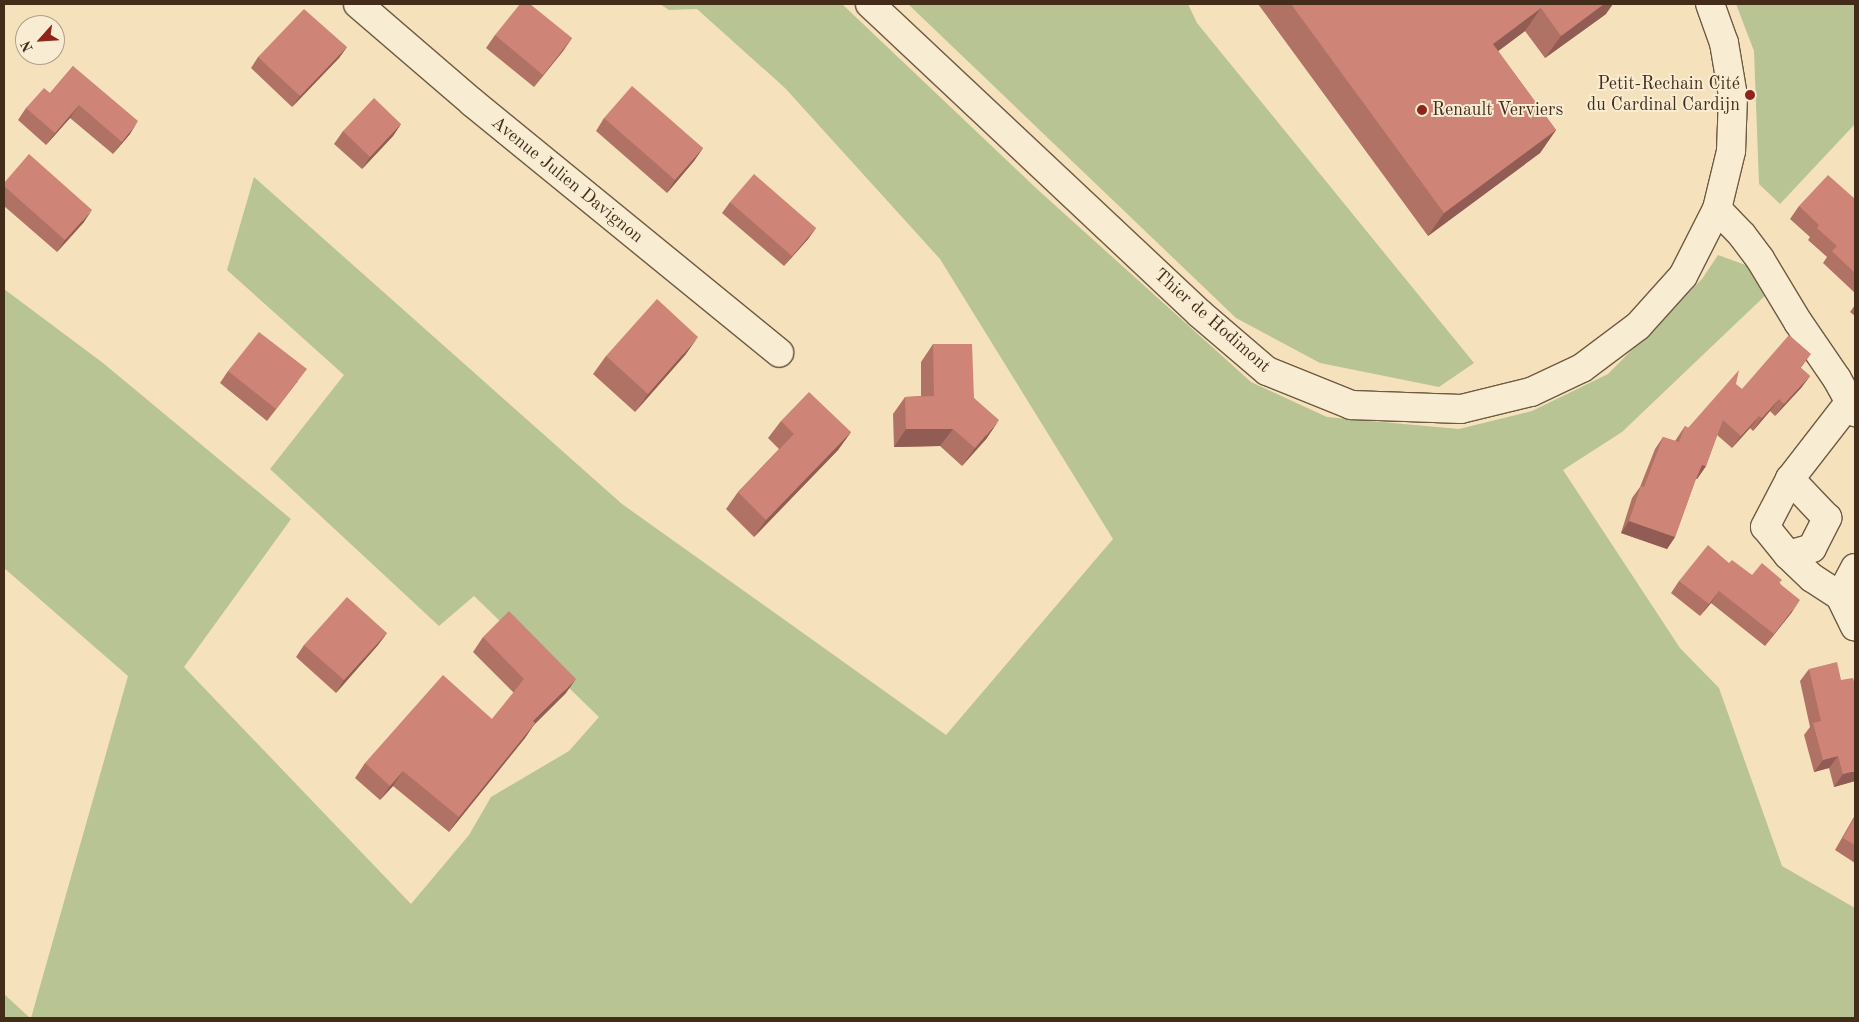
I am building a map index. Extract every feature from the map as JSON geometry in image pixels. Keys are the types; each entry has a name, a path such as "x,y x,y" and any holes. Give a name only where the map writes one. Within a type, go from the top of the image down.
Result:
{"street":[{"name":"Avenue Julien Davignon","path":"358,4 473,103 778,353"},
{"name":"Thier de Hodimont","path":"870,4 1199,313 1267,371 1351,405 1461,409 1532,392 1582,368 1638,326 1683,276 1717,209 1731,151 1733,96 1724,43 1710,4"},
{"path":"1717,209 1742,235 1760,259 1798,322 1837,379 1852,408 1790,480 1765,527 1788,555 1812,578 1840,596 1855,627"},
{"path":"1788,555 1812,548 1827,518 1790,480"},
{"path":"1840,596 1855,568"}],"green space":[{"path":"660,4 842,4 1037,189 1251,382 1327,417 1459,429 1532,411 1608,374 1702,279 1718,255 1751,267 1770,291 1622,432 1563,470 1680,648 1719,688 1782,866 1855,908 1855,1018 31,1018 128,676 4,568 4,289 103,363 291,519 184,667 411,904 469,835 491,797 569,751 599,717 474,596 439,626 270,469 344,375 227,270 254,177 622,504 946,735 1113,539 940,259 785,88 697,9 669,10"},
{"path":"908,4 1188,4 1197,23 1474,363 1439,387 1320,363 1236,318"},
{"path":"1736,4 1855,4 1855,124 1780,204 1759,184 1754,51"},
{"path":"4,994 30,1018 4,1018"}],"building":[{"path":"520,4 530,4 572,38 543,75 495,35"},
{"name":"Renault Verviers","path":"1291,4 1604,4 1561,36 1541,8 1493,44 1556,130 1444,213"},
{"path":"304,9 347,47 300,96 258,57"},
{"path":"73,66 138,121 122,142 79,105 55,133 26,108 44,88 50,93"},
{"path":"632,86 703,148 675,180 604,118"},
{"path":"374,98 401,124 370,157 343,131"},
{"path":"29,154 92,210 65,240 4,186 4,183"},
{"path":"754,174 816,228 792,256 730,202"},
{"path":"1828,175 1855,199 1855,273 1832,251 1837,246 1817,228 1819,225 1799,206"},
{"path":"657,299 698,337 648,394 606,356"},
{"path":"259,332 307,369 276,409 228,371"},
{"path":"1789,335 1811,354 1800,367 1810,376 1784,404 1779,399 1762,418 1759,416 1741,436 1723,420 1706,466 1702,465 1694,484 1675,537 1629,521 1641,486 1644,487 1663,437 1679,442 1685,426 1688,428 1739,370 1736,384 1742,389"},
{"path":"933,344 972,344 974,398 999,420 975,448 953,429 906,429 905,397 934,396"},
{"path":"809,392 851,432 766,520 738,492 794,434 781,421"},
{"path":"1708,545 1729,563 1732,560 1752,575 1762,563 1782,580 1779,583 1800,600 1774,634 1719,591 1709,604 1679,581"},
{"path":"347,597 387,633 344,680 304,645"},
{"path":"509,611 576,679 533,721 535,723 459,817 403,771 390,786 365,763 443,675 492,719 524,679 483,637"},
{"path":"1837,662 1841,680 1853,678 1855,685 1855,771 1843,774 1838,756 1823,760 1813,723 1821,721 1809,669"},
{"path":"1855,817 1855,845 1843,838"}],"place":[{"name":"Petit-Rechain Cité du Cardinal Cardijn","path":"1750,95"},
{"name":"Renault Verviers","path":"1422,110"}]}
